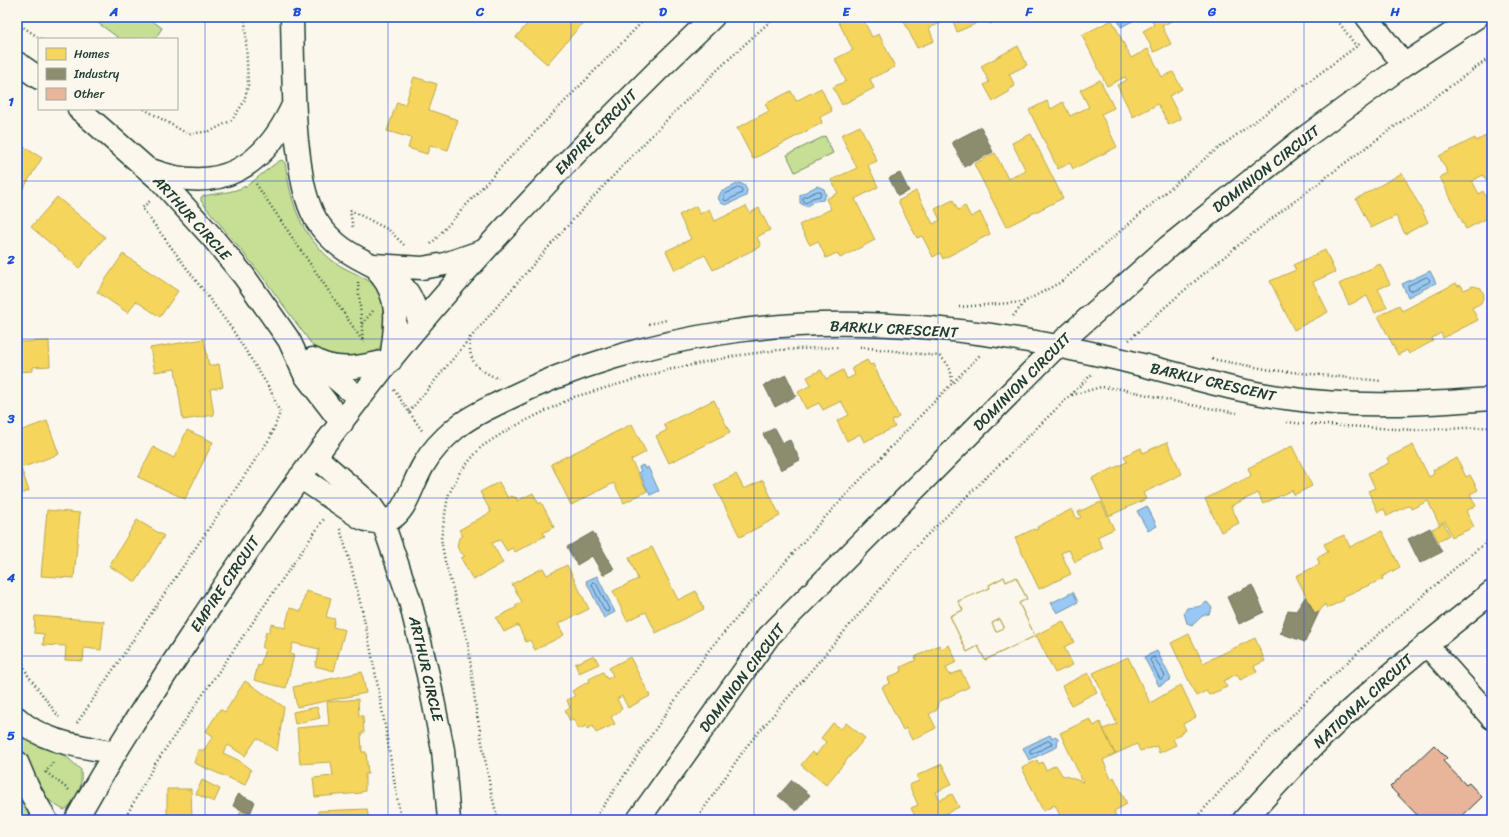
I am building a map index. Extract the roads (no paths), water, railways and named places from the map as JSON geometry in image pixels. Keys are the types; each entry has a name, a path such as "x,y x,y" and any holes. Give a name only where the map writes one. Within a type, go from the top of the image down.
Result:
{"street":[{"path":"292,17 294,103 300,170 312,212 321,227 337,244 356,258 390,276 405,289 412,302 420,324"},
{"name":"EMPIRE CIRCUIT","path":"76,820 115,753 241,558 300,477 360,399 383,365 484,251 640,87 713,17"},
{"name":"DOMINION CIRCUIT","path":"638,820 769,636 1057,346 1174,242 1300,141 1404,65 1477,17"},
{"path":"1372,25 1404,65"},
{"path":"17,63 38,77"},
{"path":"148,169 175,177 195,179 219,176 244,167 257,158 272,142 283,127 294,103"},
{"name":"ARTHUR CIRCLE","path":"80,110 148,169 185,206 239,271 289,340 305,375 342,422"},
{"name":"EMPIRE CIRCUIT","path":"370,265 422,268 445,264 484,251"},
{"path":"312,359 322,364 341,368 383,365 396,317 395,303 384,279 370,265"},
{"name":"BARKLY CRESCENT","path":"383,522 393,519 400,513 427,458 456,428 485,410 525,390 582,368 686,338 753,328 817,324 879,325 928,328 1057,346 1258,393 1287,398 1359,405 1492,399"},
{"name":"ARTHUR CIRCLE","path":"289,340 360,399"},
{"name":"ARTHUR CIRCLE","path":"316,457 369,502 383,522 410,601 428,675 443,750 449,820"},
{"path":"300,477 361,518 372,522 383,522"},
{"name":"NATIONAL CIRCUIT","path":"1244,820 1280,781 1355,706 1426,644 1492,592"},
{"path":"1426,644 1492,718"},
{"path":"17,718 36,732 67,737 115,753"},
{"path":"17,762 28,788 46,820"}],"water":[{"path":"1117,17 1140,17 1121,27"},
{"path":"739,183 744,185 747,190 746,196 726,205 721,203 718,198 721,192"},
{"path":"817,186 824,189 826,195 823,200 814,201 807,207 800,203 800,195"},
{"path":"1430,271 1436,283 1408,297 1402,284"},
{"path":"643,465 645,469 648,467 659,491 650,495 639,472 641,471 639,467"},
{"path":"1147,506 1157,526 1148,531 1137,511"},
{"path":"597,576 615,612 604,618 586,581"},
{"path":"1073,592 1078,602 1057,613 1051,603"},
{"path":"1207,602 1212,608 1209,614 1202,616 1192,625 1187,623 1184,613 1187,608 1199,606"},
{"path":"1157,651 1171,679 1159,686 1144,657"},
{"path":"1050,735 1052,738 1055,736 1058,738 1057,747 1029,760 1023,748"}]}
